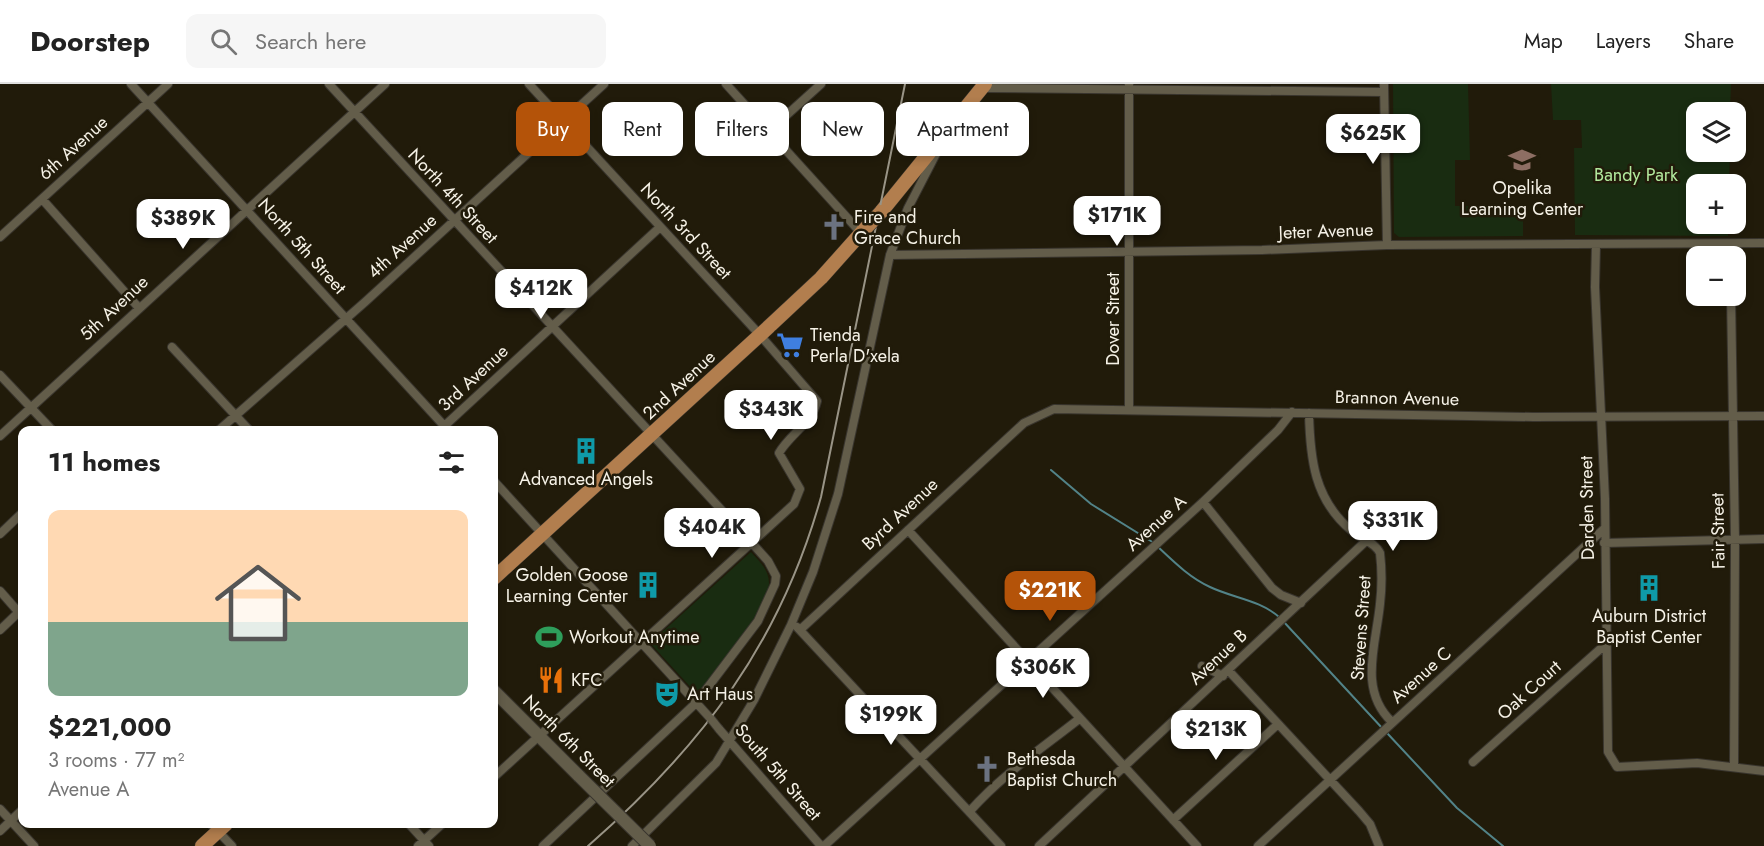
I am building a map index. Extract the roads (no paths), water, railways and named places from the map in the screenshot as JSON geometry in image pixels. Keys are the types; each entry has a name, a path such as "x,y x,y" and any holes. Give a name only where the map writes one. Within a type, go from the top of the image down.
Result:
{"main road":[{"name":"2nd Avenue","path":"972,102 984,86"},
{"name":"2nd Avenue","path":"498,574 821,278 886,207 928,156"},
{"path":"202,846 217,828"}],"street":[{"name":"North 5th Street","path":"131,84 346,318 441,426"},
{"name":"6th Avenue","path":"0,237 168,84"},
{"name":"North 4th Street","path":"329,84 773,568 775,584 758,621 698,705"},
{"name":"5th Avenue","path":"0,436 385,84"},
{"name":"North 3rd Street","path":"529,84 545,102"},
{"name":"4th Avenue","path":"584,102 604,84"},
{"path":"726,84 743,102"},
{"path":"789,113 820,84"},
{"path":"984,86 1384,88 1387,245"},
{"name":"Dover Street","path":"1129,86 1129,410"},
{"name":"North 3rd Street","path":"590,152 760,335 817,402 815,411 791,434 779,453 801,489 794,504 751,542"},
{"path":"789,152 862,232"},
{"name":"4th Avenue","path":"224,426 524,156"},
{"path":"632,846 693,788 731,742 791,625 813,572 838,494 890,255 908,208 935,156"},
{"path":"42,199 139,308"},
{"name":"3rd Avenue","path":"447,426 659,228"},
{"name":"Jeter Avenue","path":"890,255 1387,245 1764,243"},
{"name":"Darden Street","path":"1596,245 1605,528 1608,752 1617,767 1697,764 1734,766"},
{"name":"Fair Street","path":"1731,306 1735,540 1734,766"},
{"path":"172,346 245,426"},
{"path":"0,375 48,426"},
{"name":"Brannon Avenue","path":"1031,417 1054,409 1601,417 1764,416"},
{"name":"Avenue A","path":"822,846 1203,502 1278,430 1292,412"},
{"name":"Stevens Street","path":"1309,413 1312,468 1317,484 1334,512 1350,529 1366,541 1377,545 1382,570 1371,675 1378,707 1392,722"},
{"name":"Byrd Avenue","path":"801,629 1031,417"},
{"path":"498,485 698,705 543,846"},
{"path":"1203,502 1267,582 1281,595 1291,612"},
{"path":"0,534 18,517"},
{"name":"Avenue C","path":"1258,846 1605,528"},
{"path":"908,530 1197,846"},
{"path":"1604,543 1764,539"},
{"name":"Avenue B","path":"1039,846 1366,541"},
{"path":"498,773 751,542"},
{"path":"0,591 18,609"},
{"path":"1281,595 1300,603"},
{"path":"0,630 18,615"},
{"path":"791,625 801,629 1001,846"},
{"name":"Oak Court","path":"1473,762 1607,643"},
{"path":"1202,666 1226,673 1278,724 1370,824 1378,846"},
{"name":"North 6th Street","path":"498,695 650,846"},
{"name":"South 5th Street","path":"698,705 822,846"},
{"path":"970,811 995,783 1020,761 1079,719"},
{"path":"1173,820 1278,724"},
{"path":"1734,766 1764,771"},
{"path":"0,809 34,846"},
{"path":"0,831 18,814"},
{"path":"220,828 232,846"},
{"path":"412,828 424,844 438,828"}],"waterway":[{"path":"1051,470 1091,504 1154,543"},
{"path":"1158,547 1196,579 1219,591 1272,611 1279,617"},
{"path":"1283,621 1383,729"},
{"path":"1387,733 1457,808 1503,846"}],"railway":[{"path":"588,846 629,809 666,770 701,731 732,690 783,600 804,550 821,497 905,84"}],"place":[{"name":"Opelika Learning Center","path":"1522,160"},
{"name":"Fire and Grace Church","path":"834,227"},
{"name":"Tienda Perla D'xela","path":"790,345"},
{"name":"Advanced Angels","path":"586,451"},
{"name":"Golden Goose Learning Center","path":"648,585"},
{"name":"Auburn District Baptist Center","path":"1649,588"},
{"name":"Workout Anytime","path":"549,637"},
{"name":"KFC","path":"551,680"},
{"name":"Art Haus","path":"667,694"},
{"name":"Bethesda Baptist Church","path":"987,769"}],"park label":[{"name":"Bandy Park","path":"1636,175"}]}
